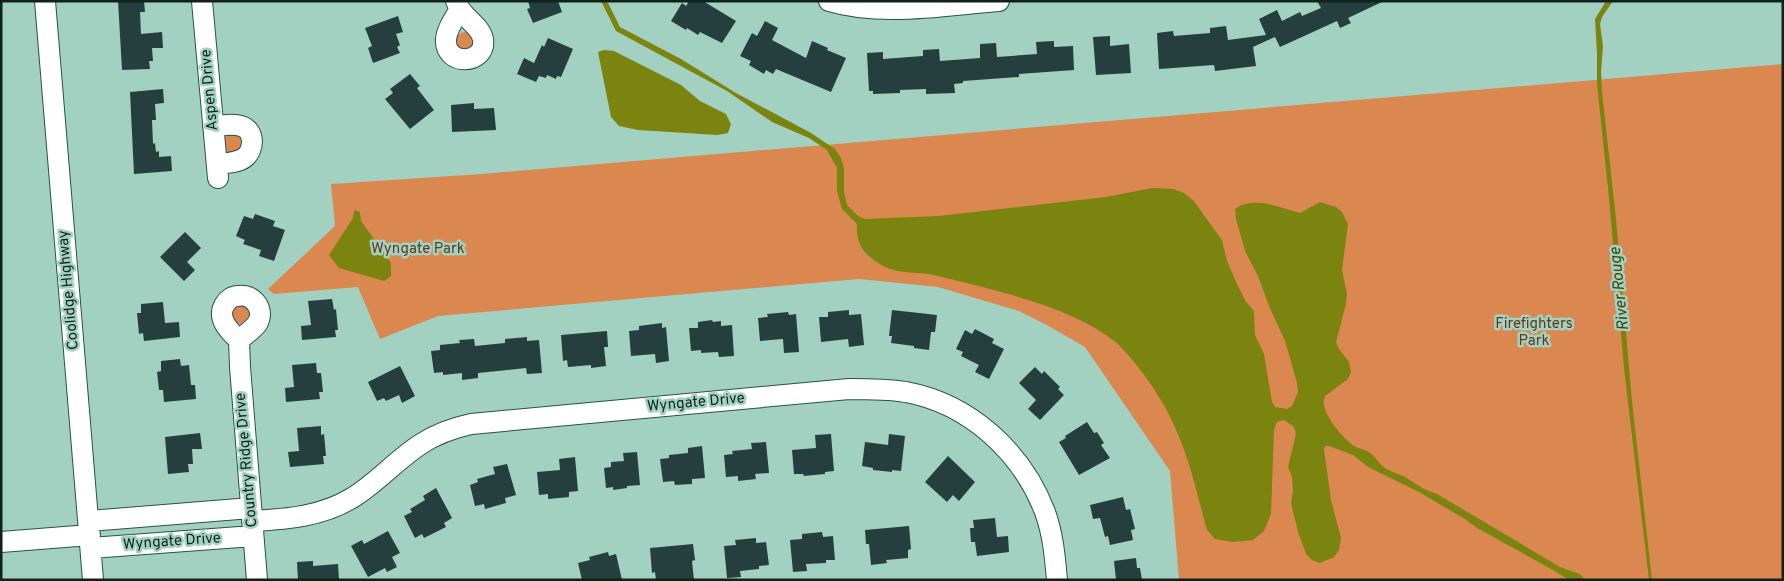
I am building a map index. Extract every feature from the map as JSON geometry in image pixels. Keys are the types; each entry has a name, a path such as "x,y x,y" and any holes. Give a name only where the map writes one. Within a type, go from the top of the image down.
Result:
{"street":[{"name":"Coolidge Highway","path":"45,1 93,580"},
{"name":"Aspen Drive","path":"202,1 213,126 218,171 243,159 251,150 252,141 250,133 244,127 233,124 213,126"},
{"path":"829,1 860,8 879,9 999,1"},
{"name":"Country Ridge Drive","path":"239,340 257,580"},
{"name":"Wyngate Drive","path":"90,535 306,516 340,504 363,490 422,443 447,431 471,424 849,390 888,390 908,392 945,404 976,423 997,439 1010,453 1021,466 1033,486 1045,513 1052,538 1057,580"},
{"name":"Wyngate Drive","path":"90,535 252,522"},
{"path":"1,542 90,535"}],"green space":[{"path":"461,32 469,32 474,37 472,48 461,50 456,45 456,37"},
{"name":"Firefighters Park","path":"1783,64 1783,580 1179,580 1170,471 1085,347 1019,311 938,287 859,279 438,316 380,339 358,287 274,294 268,289 335,226 331,184 481,174"},
{"path":"233,133 240,136 243,143 240,150 233,153 226,150 223,143 226,136"},
{"path":"241,304 248,307 251,314 248,321 241,324 234,321 231,314 234,307"}],"water":[{"path":"601,1 607,1 620,27 681,59 736,93 811,133 835,149 841,158 844,168 844,192 847,205 858,216 865,219 939,216 1106,197 1152,188 1174,189 1184,193 1193,200 1222,240 1227,261 1237,284 1246,302 1254,311 1255,335 1264,354 1272,402 1275,407 1287,409 1292,406 1298,392 1297,383 1285,341 1258,276 1245,251 1235,209 1250,203 1267,204 1300,213 1320,202 1336,207 1342,212 1348,224 1342,270 1347,294 1346,304 1336,342 1349,362 1351,372 1348,379 1325,396 1325,409 1333,424 1349,442 1369,452 1385,468 1437,494 1560,567 1580,574 1585,580 1569,580 1477,528 1419,492 1368,467 1353,455 1329,446 1325,446 1324,449 1331,500 1341,538 1339,550 1334,557 1320,563 1312,560 1306,554 1291,503 1293,491 1292,477 1288,467 1296,434 1294,427 1284,420 1277,422 1274,429 1271,514 1264,531 1253,540 1233,542 1215,539 1207,530 1182,444 1166,408 1136,364 1116,343 1085,323 1024,298 938,276 896,271 876,262 862,249 858,238 857,224 842,209 837,191 837,168 827,150 809,138 772,122 727,91 616,31"},
{"name":"River Rouge","path":"1606,1 1613,1 1602,17 1600,24 1603,46 1602,92 1616,219 1632,401 1652,580 1649,580 1624,368 1597,84 1595,19"},
{"path":"604,50 614,51 681,85 700,101 726,114 731,124 728,133 717,135 638,130 619,126 611,117 598,52"},
{"path":"354,210 360,212 361,221 391,263 391,276 384,281 339,268 329,255 353,218"}],"building":[{"path":"118,1 144,1 145,12 140,12 141,34 162,32 163,48 152,48 153,61 149,61 150,69 122,70"},
{"path":"528,1 558,1 562,12 533,23 527,9 530,8"},
{"path":"689,1 703,1 736,21 722,43 700,32 698,35 687,28 686,30 671,21 682,3 686,6"},
{"path":"1317,1 1384,1 1348,18 1351,23 1340,28 1337,21 1280,47 1275,37 1253,47 1256,66 1215,71 1214,65 1159,69 1157,33 1173,31 1174,36 1210,33 1210,28 1226,26 1228,40 1266,35 1259,19 1277,10 1282,21 1300,12 1302,16 1321,8"},
{"path":"398,16 403,32 396,34 400,45 397,47 400,53 373,63 368,48 372,46 365,28"},
{"path":"765,21 778,28 772,40 806,58 812,41 846,58 831,92 776,69 773,74 766,70 764,74 749,65 751,61 740,56 752,33 757,36"},
{"path":"1110,36 1110,46 1129,44 1131,73 1096,75 1093,37"},
{"path":"548,38 573,49 561,77 557,76 556,79 547,75 546,78 539,76 536,82 517,74 524,58 534,63 542,45 544,47"},
{"path":"1054,41 1054,47 1073,46 1074,70 1019,74 1019,77 963,81 963,83 954,84 955,93 926,94 926,89 900,90 900,93 873,94 873,91 869,91 867,53 883,52 883,59 923,56 923,50 939,49 940,61 980,58 980,44 996,43 997,57 1037,54 1036,42"},
{"path":"410,74 420,86 417,88 434,110 410,129 385,99 393,93 390,89"},
{"path":"163,89 164,103 155,104 156,120 152,120 153,144 155,143 156,152 159,151 159,157 171,156 172,171 134,174 130,92"},
{"path":"474,103 474,109 494,108 496,130 452,132 451,105"},
{"path":"255,214 275,221 273,226 285,230 274,261 259,256 261,250 243,244 245,240 236,236 244,216 253,219"},
{"path":"185,232 201,248 187,262 195,270 184,281 160,257"},
{"path":"332,299 334,310 336,309 338,330 335,330 336,337 302,340 301,326 311,325 308,301"},
{"path":"163,302 165,323 179,322 180,337 144,341 143,333 139,334 137,313 141,313 141,304"},
{"path":"849,310 849,315 861,314 864,345 849,347 848,339 821,342 819,317 828,317 828,312"},
{"path":"892,310 937,315 935,332 931,332 929,350 891,343 892,336 889,336"},
{"path":"788,312 789,315 796,314 799,352 784,353 783,339 760,341 758,318 768,317 767,314"},
{"path":"712,320 713,322 721,321 721,326 732,325 734,356 719,357 718,352 701,353 701,350 691,351 689,328 698,328 698,322"},
{"path":"662,323 662,328 666,327 669,361 656,363 655,354 631,356 629,331 639,330 639,326"},
{"path":"975,329 994,339 992,343 1004,349 989,379 975,372 979,365 961,356 963,352 956,349 965,330 972,334"},
{"path":"607,331 608,347 604,347 606,366 591,368 591,365 568,367 567,360 563,361 561,335"},
{"path":"527,337 527,341 539,340 542,373 527,374 526,368 478,373 478,378 462,380 462,373 443,375 443,372 434,373 431,351 440,350 440,345 460,343 459,340 474,339 475,346 505,343 505,339"},
{"path":"180,359 181,366 189,365 191,385 195,385 196,399 164,402 163,390 159,390 157,372 161,371 161,361"},
{"path":"316,363 317,373 321,373 323,392 319,392 320,399 286,402 285,388 294,387 292,365"},
{"path":"400,366 415,396 402,403 399,395 386,401 384,398 377,401 368,382"},
{"path":"1035,367 1042,374 1044,371 1060,387 1058,389 1064,395 1040,420 1028,409 1036,400 1019,383"},
{"path":"1087,422 1094,433 1097,432 1104,443 1101,445 1110,458 1079,475 1059,442"},
{"path":"321,426 321,435 324,434 326,456 323,456 324,464 290,467 288,452 299,451 297,428"},
{"path":"200,433 202,449 192,449 193,464 188,464 189,472 168,474 165,437"},
{"path":"831,434 834,471 804,476 803,474 794,474 792,450 816,448 815,435"},
{"path":"889,434 905,436 901,471 873,470 873,468 862,466 865,442 888,445"},
{"path":"766,442 769,473 755,474 756,479 738,481 738,476 726,477 724,455 733,454 732,451 752,449 751,443"},
{"path":"702,446 705,478 692,479 692,484 675,485 674,481 663,482 660,459 669,458 669,455 688,453 688,448"},
{"path":"637,452 640,485 613,490 613,487 606,488 604,468 611,467 611,462 624,461 623,453"},
{"path":"948,456 975,482 959,501 953,495 947,502 925,482"},
{"path":"575,457 578,491 569,492 569,497 548,499 548,494 539,495 537,472 560,470 559,459"},
{"path":"507,464 516,495 505,498 506,503 485,509 484,504 475,506 470,485 478,482 477,479 495,474 493,467"},
{"path":"436,488 452,518 444,523 446,527 424,538 422,534 415,538 404,516 412,512 410,509 425,500 423,496"},
{"path":"1123,497 1126,510 1130,509 1135,529 1131,530 1133,540 1110,545 1108,536 1105,537 1100,518 1093,519 1090,505"},
{"path":"995,518 997,537 1008,536 1009,552 977,556 975,542 971,542 970,528 974,528 973,520"},
{"path":"909,526 911,549 908,550 908,558 886,560 887,563 871,565 869,544 866,544 865,530"},
{"path":"388,531 400,553 392,557 397,567 387,572 385,568 368,577 351,546 362,540 364,544"},
{"path":"822,532 823,537 833,536 835,560 826,560 826,563 806,564 807,571 793,572 790,540 802,539 802,534"},
{"path":"756,538 756,543 766,542 769,565 759,566 759,569 740,571 741,577 727,578 724,546 736,545 735,540"},
{"path":"693,544 695,560 692,561 694,580 656,580 655,572 652,573 650,548"},
{"path":"608,552 609,556 616,554 622,580 582,580 578,563 590,560 589,557"},
{"path":"1136,558 1137,568 1140,568 1142,580 1116,580 1114,561"},
{"path":"313,561 313,566 338,564 339,580 298,580 297,562"}],"park label":[{"name":"Wyngate Park","path":"418,249"}]}
